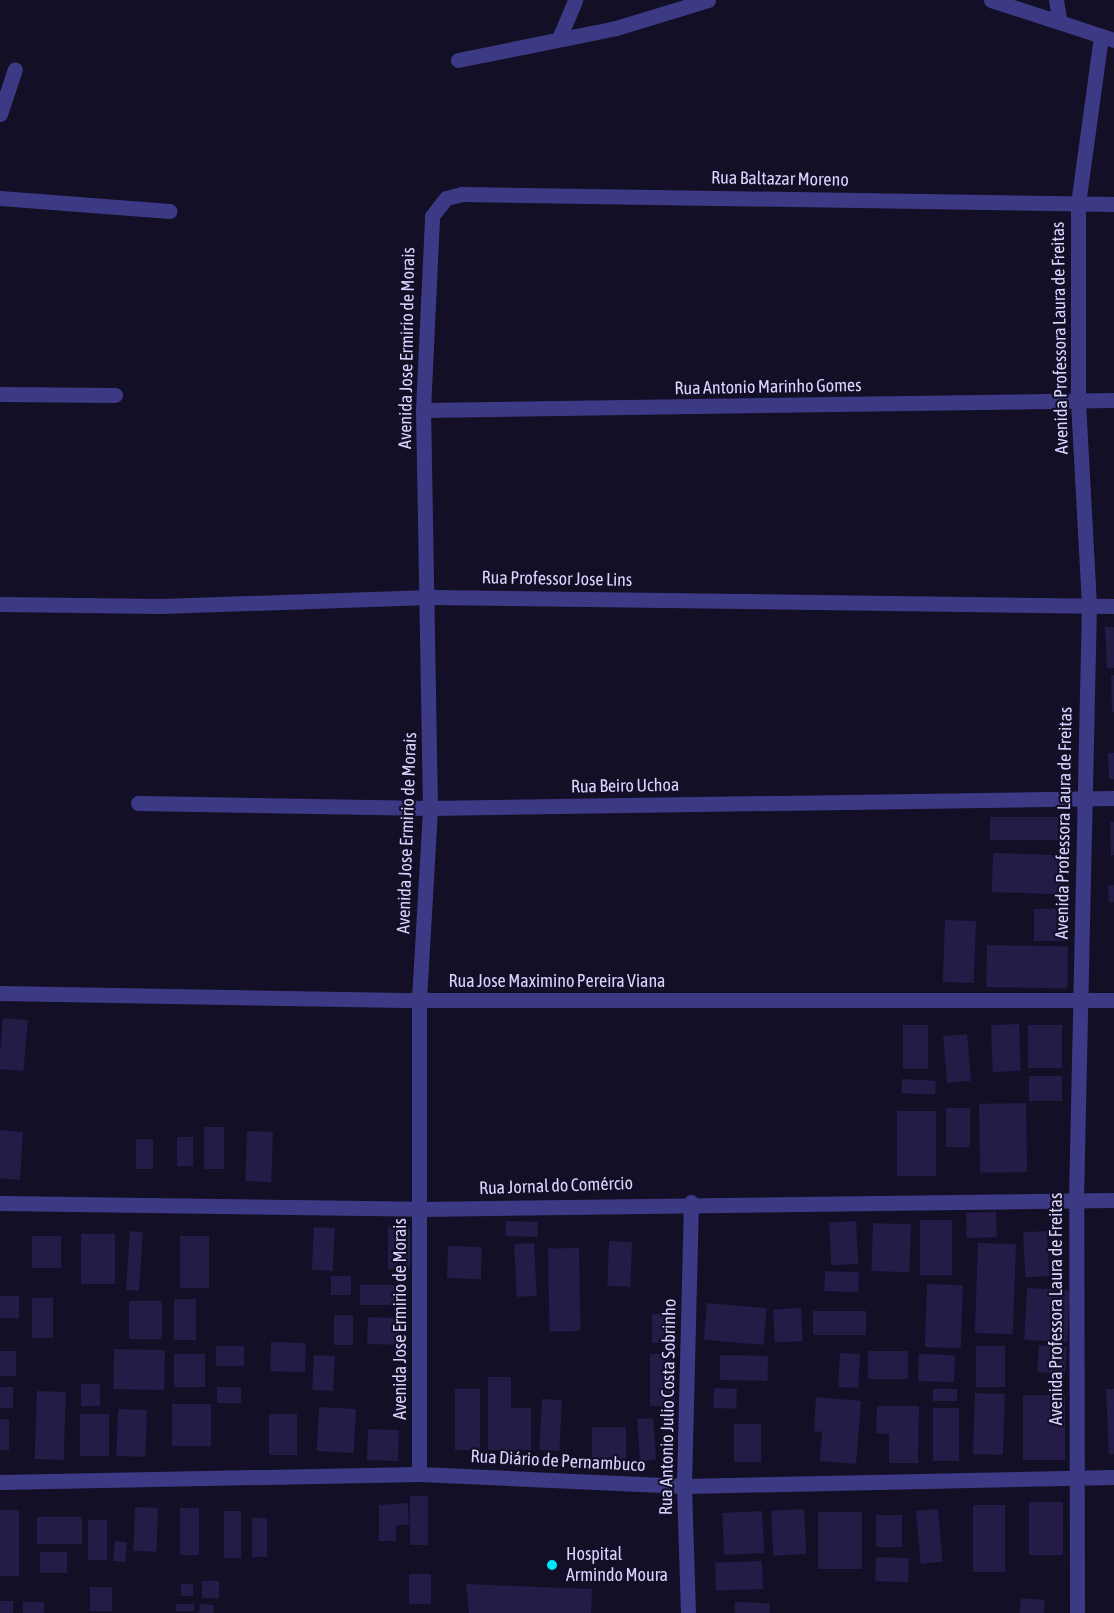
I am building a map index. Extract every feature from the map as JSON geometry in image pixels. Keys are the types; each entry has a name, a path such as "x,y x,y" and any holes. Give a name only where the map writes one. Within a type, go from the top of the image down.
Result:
{"street":[{"path":"560,36 575,0"},
{"path":"458,60 560,36 616,28 708,0"},
{"path":"991,0 1059,20 1108,38"},
{"path":"1056,0 1059,20"},
{"name":"Avenida Professora Laura de Freitas","path":"1077,1613 1076,1199 1082,798 1089,605 1078,401 1078,204 1108,38"},
{"path":"0,114 15,69"},
{"name":"Rua Baltazar Moreno","path":"446,198 462,194 1114,204"},
{"path":"0,198 170,211"},
{"name":"Avenida Jose Ermirio de Morais","path":"419,1474 419,1000 430,808 430,597 423,410 428,232 446,198"},
{"path":"0,394 115,394"},
{"name":"Rua Antonio Marinho Gomes","path":"423,410 1114,400"},
{"name":"Rua Professor Jose Lins","path":"0,604 161,606 430,597 1114,606"},
{"name":"Rua Beiro Uchoa","path":"138,803 430,808 1114,798"},
{"name":"Rua Jose Maximino Pereira Viana","path":"0,993 419,1000 1114,1000"},
{"name":"Rua Jornal do Comércio","path":"0,1203 420,1209 691,1202 1114,1200"},
{"name":"Rua Antonio Julio Costa Sobrinho","path":"688,1613 684,1486 691,1202"},
{"name":"Rua Diário de Pernambuco","path":"0,1482 419,1474 684,1486 1114,1477"}],"building":[{"path":"1105,627 1114,627 1114,668 1107,669"},
{"path":"1111,675 1114,675 1114,712 1112,712"},
{"path":"1108,753 1114,753 1114,779 1109,779"},
{"path":"990,817 1058,817 1058,840 990,840"},
{"path":"1110,822 1114,822 1114,855 1111,855"},
{"path":"993,853 1065,856 1064,894 992,892"},
{"path":"1114,885 1114,902 1109,902 1108,886"},
{"path":"1034,909 1067,909 1067,941 1034,941"},
{"path":"945,920 976,921 974,983 943,982"},
{"path":"987,945 1068,946 1067,988 986,987"},
{"path":"3,1018 28,1020 23,1071 0,1069"},
{"path":"1019,1024 1021,1071 993,1072 991,1025"},
{"path":"903,1025 928,1025 928,1069 903,1069"},
{"path":"1028,1025 1062,1025 1062,1068 1028,1068"},
{"path":"967,1034 971,1081 947,1083 943,1036"},
{"path":"1029,1076 1062,1076 1062,1101 1029,1101"},
{"path":"902,1079 936,1081 935,1095 901,1093"},
{"path":"1026,1103 1027,1172 980,1173 979,1104"},
{"path":"946,1108 970,1108 970,1147 946,1147"},
{"path":"897,1111 936,1111 936,1176 897,1176"},
{"path":"204,1127 224,1127 224,1169 204,1169"},
{"path":"0,1130 23,1132 20,1180 0,1178"},
{"path":"247,1131 273,1132 271,1182 245,1181"},
{"path":"177,1137 193,1137 193,1166 177,1166"},
{"path":"136,1139 153,1139 153,1169 136,1169"},
{"path":"996,1212 997,1237 967,1238 966,1213"},
{"path":"920,1220 952,1220 952,1275 920,1275"},
{"path":"506,1221 538,1222 537,1237 505,1236"},
{"path":"856,1221 858,1264 831,1265 829,1222"},
{"path":"873,1223 911,1224 909,1272 871,1271"},
{"path":"314,1227 335,1228 333,1271 312,1270"},
{"path":"388,1227 410,1227 410,1269 388,1269"},
{"path":"130,1231 143,1232 139,1291 126,1290"},
{"path":"1047,1231 1049,1276 1025,1277 1023,1232"},
{"path":"81,1234 115,1234 115,1284 81,1284"},
{"path":"32,1236 61,1236 61,1268 32,1268"},
{"path":"180,1236 209,1236 209,1288 180,1288"},
{"path":"609,1241 632,1242 630,1287 607,1286"},
{"path":"534,1243 537,1296 517,1297 514,1244"},
{"path":"978,1243 1016,1244 1013,1334 975,1333"},
{"path":"448,1246 482,1247 481,1279 447,1278"},
{"path":"579,1248 580,1331 549,1332 548,1249"},
{"path":"825,1271 859,1272 858,1292 824,1291"},
{"path":"331,1276 351,1276 351,1295 331,1295"},
{"path":"927,1284 963,1285 961,1348 925,1347"},
{"path":"360,1285 400,1285 400,1305 360,1305"},
{"path":"1027,1288 1070,1290 1067,1342 1024,1340"},
{"path":"0,1296 19,1296 19,1318 0,1318"},
{"path":"32,1298 53,1298 53,1338 32,1338"},
{"path":"174,1299 196,1299 196,1340 174,1340"},
{"path":"129,1301 162,1301 162,1339 129,1339"},
{"path":"707,1303 767,1308 764,1345 704,1340"},
{"path":"801,1308 803,1341 775,1342 773,1309"},
{"path":"813,1311 866,1311 866,1335 813,1335"},
{"path":"652,1314 677,1314 677,1343 652,1343"},
{"path":"334,1315 353,1315 353,1345 334,1345"},
{"path":"368,1317 400,1318 399,1345 367,1344"},
{"path":"271,1342 306,1343 305,1372 270,1371"},
{"path":"1039,1345 1067,1347 1065,1374 1037,1372"},
{"path":"216,1346 244,1346 244,1366 216,1366"},
{"path":"976,1346 1005,1346 1005,1387 976,1387"},
{"path":"114,1349 165,1350 164,1390 113,1389"},
{"path":"0,1351 16,1351 16,1376 0,1376"},
{"path":"868,1351 908,1351 908,1379 868,1379"},
{"path":"840,1353 860,1354 858,1388 838,1387"},
{"path":"174,1354 205,1354 205,1387 174,1387"},
{"path":"650,1354 675,1354 675,1406 650,1406"},
{"path":"919,1354 955,1355 954,1382 918,1381"},
{"path":"314,1355 335,1356 333,1391 312,1390"},
{"path":"720,1355 768,1356 768,1381 720,1380"},
{"path":"488,1377 511,1377 511,1408 531,1408 531,1450 488,1450"},
{"path":"81,1384 100,1384 100,1406 81,1406"},
{"path":"0,1387 13,1387 13,1408 0,1408"},
{"path":"217,1387 241,1387 241,1403 217,1403"},
{"path":"714,1388 737,1389 736,1409 713,1408"},
{"path":"455,1389 480,1389 480,1450 455,1450"},
{"path":"933,1389 957,1389 957,1401 933,1401"},
{"path":"1106,1389 1114,1389 1114,1454 1109,1454"},
{"path":"37,1391 66,1392 64,1460 35,1459"},
{"path":"975,1393 1005,1394 1003,1455 973,1454"},
{"path":"1023,1395 1065,1395 1065,1460 1023,1460"},
{"path":"816,1397 861,1401 856,1464 820,1461 822,1432 814,1431"},
{"path":"542,1399 562,1400 559,1451 539,1450"},
{"path":"172,1404 211,1404 211,1446 172,1446"},
{"path":"877,1406 919,1406 918,1463 889,1463 889,1434 876,1433"},
{"path":"319,1407 356,1409 354,1453 317,1451"},
{"path":"933,1408 959,1408 959,1461 933,1461"},
{"path":"118,1409 147,1410 145,1457 116,1456"},
{"path":"80,1414 109,1414 109,1456 80,1456"},
{"path":"269,1414 297,1414 297,1455 269,1455"},
{"path":"653,1418 656,1460 640,1461 637,1419"},
{"path":"0,1419 9,1419 9,1450 0,1450"},
{"path":"734,1424 761,1424 761,1462 734,1462"},
{"path":"592,1427 626,1427 626,1460 592,1460"},
{"path":"368,1429 399,1430 398,1461 367,1460"},
{"path":"410,1496 428,1496 428,1545 410,1545"},
{"path":"1029,1502 1063,1502 1063,1555 1029,1555"},
{"path":"408,1503 409,1525 396,1525 396,1541 379,1541 379,1505"},
{"path":"973,1505 1005,1505 1005,1572 973,1572"},
{"path":"135,1507 158,1508 156,1552 133,1551"},
{"path":"180,1508 199,1508 199,1555 180,1555"},
{"path":"804,1509 806,1554 773,1556 771,1511"},
{"path":"938,1509 943,1562 921,1564 916,1511"},
{"path":"0,1510 19,1510 19,1576 0,1576"},
{"path":"224,1511 241,1511 241,1558 224,1558"},
{"path":"762,1511 764,1553 724,1555 722,1513"},
{"path":"818,1512 862,1512 862,1569 818,1569"},
{"path":"876,1515 902,1515 902,1547 876,1547"},
{"path":"37,1517 82,1517 82,1544 37,1544"},
{"path":"252,1518 267,1518 267,1557 252,1557"},
{"path":"88,1520 107,1520 107,1560 88,1560"},
{"path":"115,1541 127,1542 125,1562 113,1561"},
{"path":"40,1552 67,1552 67,1573 40,1573"},
{"path":"876,1557 909,1558 908,1582 875,1581"},
{"path":"762,1561 763,1589 716,1591 715,1563"},
{"path":"409,1574 431,1574 431,1604 409,1604"},
{"path":"202,1581 219,1581 219,1598 202,1598"},
{"path":"181,1584 193,1584 193,1596 181,1596"},
{"path":"466,1584 592,1589 591,1613 469,1613"},
{"path":"90,1587 112,1587 112,1611 90,1611"},
{"path":"1021,1598 1045,1600 1044,1613 1020,1613"},
{"path":"0,1601 13,1601 13,1613 0,1613"},
{"path":"23,1602 44,1602 44,1613 23,1613"},
{"path":"735,1602 770,1603 770,1613 735,1613"},
{"path":"176,1604 194,1604 194,1611 176,1611"},
{"path":"200,1604 214,1605 213,1613 199,1613"}],"place":[{"name":"Hospital Armindo Moura","path":"552,1565"}]}
